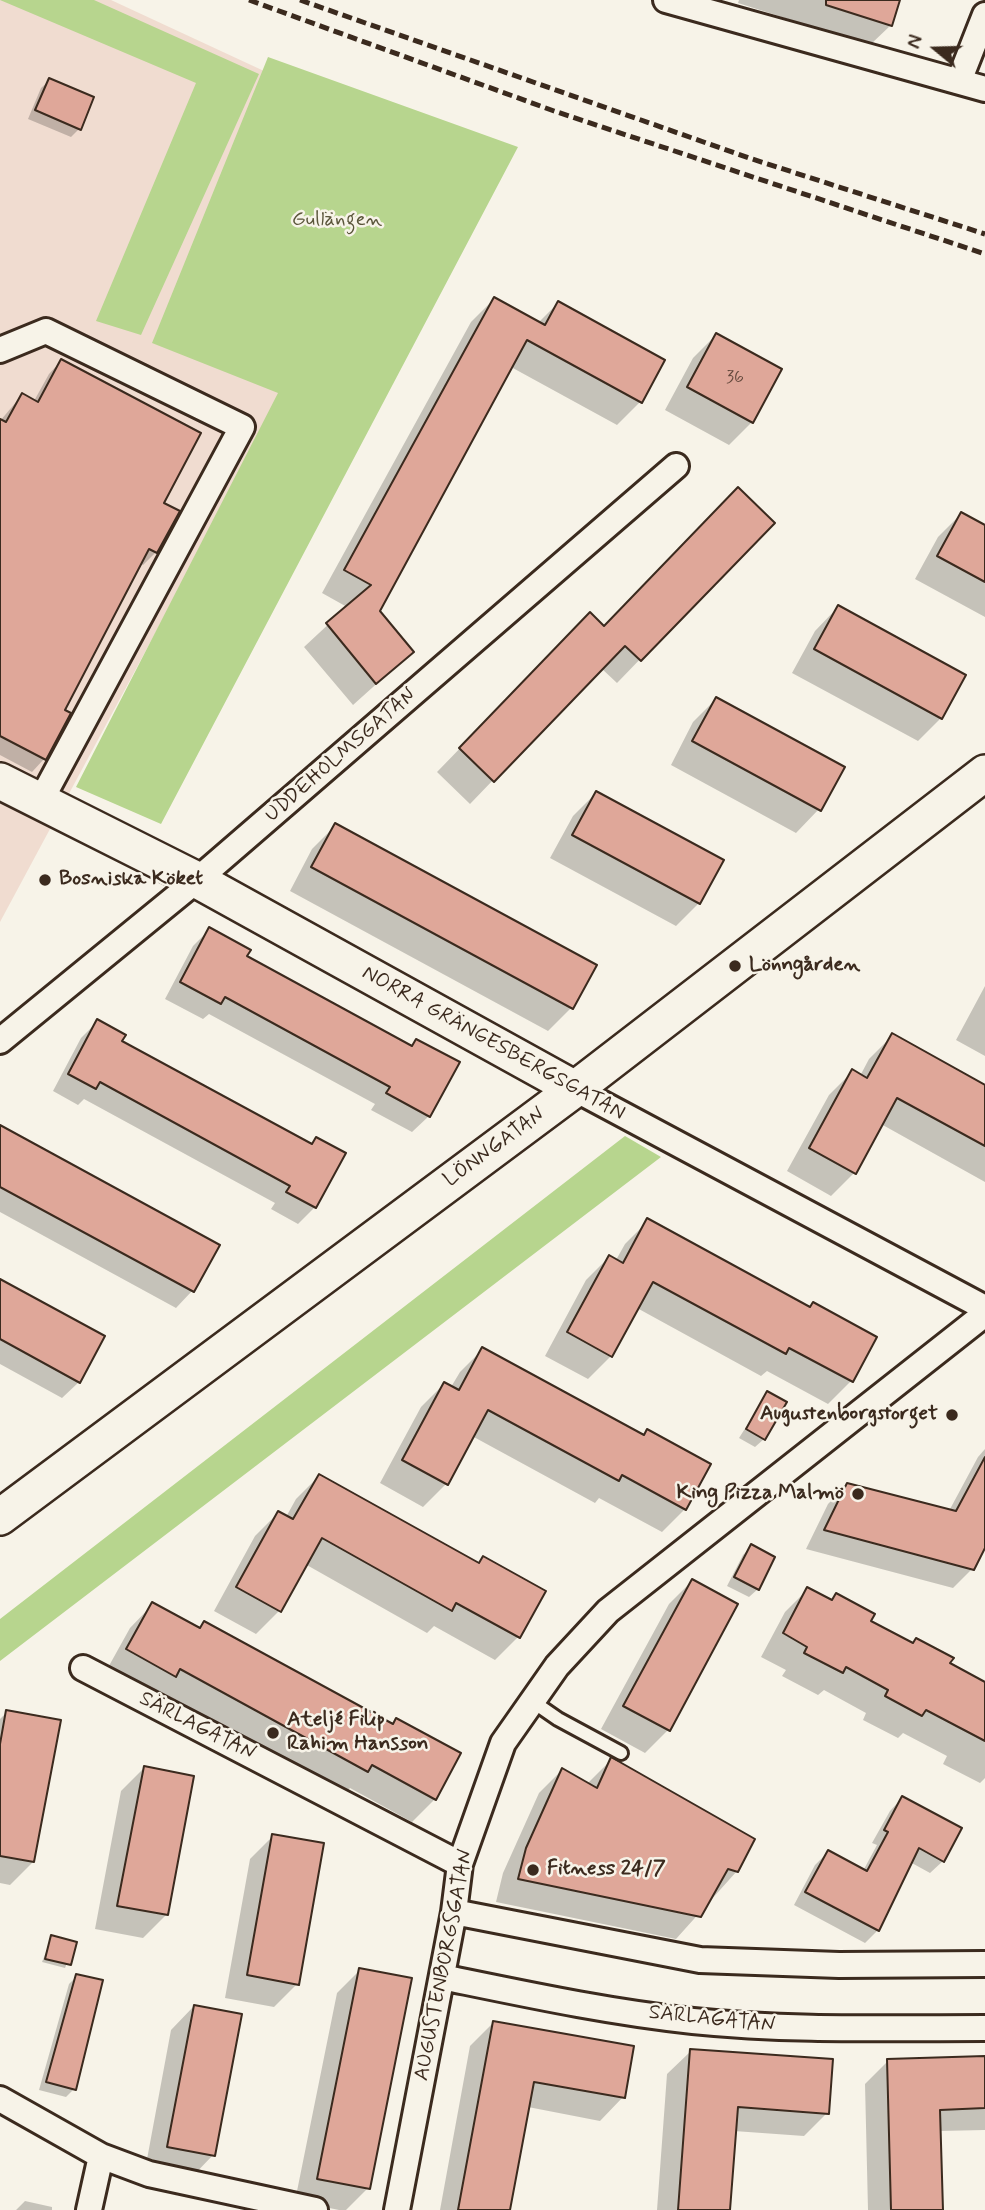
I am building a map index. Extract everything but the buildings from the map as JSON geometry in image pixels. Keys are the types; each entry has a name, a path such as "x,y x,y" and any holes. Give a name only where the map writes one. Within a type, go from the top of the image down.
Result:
{"street":[{"path":"666,0 985,89"},
{"path":"959,80 985,15"},
{"path":"0,350 46,331 242,427 40,803"},
{"name":"UDDEHOLMSGATAN","path":"0,1041 197,880 676,466"},
{"name":"LÖNNGATAN","path":"0,1517 575,1088 985,773"},
{"name":"NORRA GRÄNGESBERGSGATAN","path":"0,781 197,880 575,1088 985,1308"},
{"name":"AUGUSTENBORGSGATAN","path":"397,2210 454,1912 460,1864 503,1743 557,1665 608,1611 985,1314"},
{"name":"SÄRLAGATAN","path":"83,1668 460,1864"},
{"path":"454,1912 700,1960 838,1965 985,1964"},
{"name":"SÄRLAGATAN","path":"442,1977 562,2002 692,2021 800,2029 985,2028"},
{"path":"0,2099 101,2156 149,2174 315,2210"},
{"path":"89,2210 101,2156"}],"lane":[{"path":"533,1701 558,1719 621,1754"}],"shaded area":[{"path":"0,0 111,0 264,71 281,399 0,922"}],"green space":[{"path":"0,0 94,0 259,74 141,335 96,321 196,83"},
{"name":"Gullängen","path":"268,57 518,147 161,824 76,787 278,393 152,343"},
{"path":"625,1136 661,1157 0,1661 0,1619"}],"railway":[{"path":"249,0 554,111 985,254"},
{"path":"300,0 749,158 985,234"}],"place":[{"name":"Bosniska Köket","path":"45,880"},
{"name":"Lönngården","path":"735,966"},
{"name":"Augustenborgstorget","path":"952,1415"},
{"name":"King Pizza Malmö","path":"858,1494"},
{"name":"Ateljé Filip Rahim Hansson","path":"273,1733"},
{"name":"Fitness 24/7","path":"533,1870"}]}
